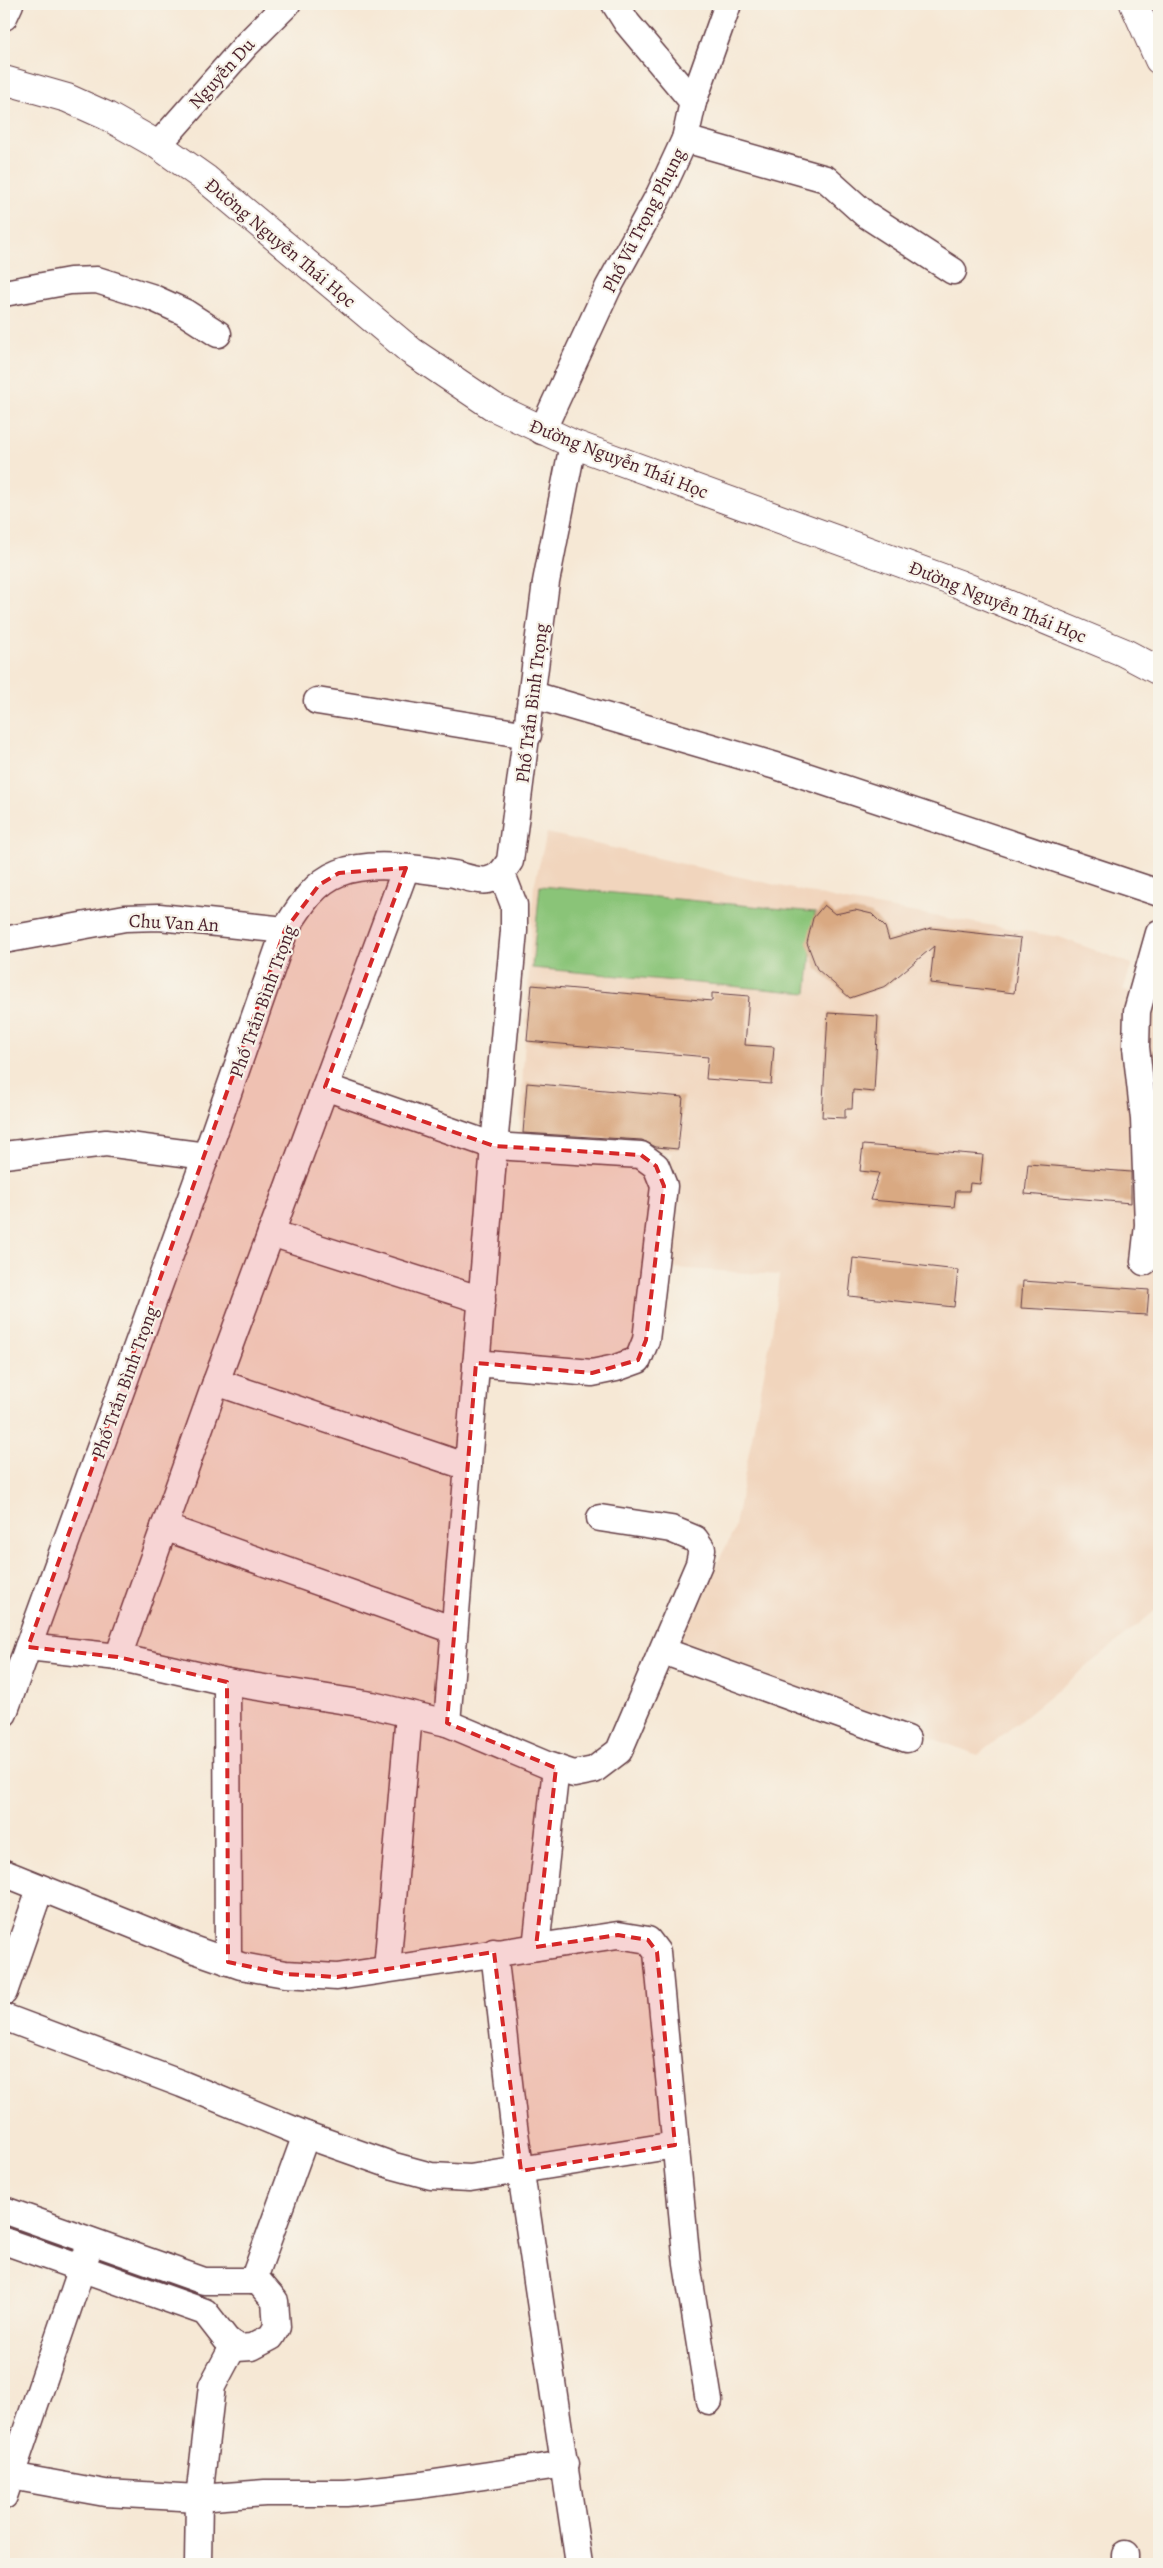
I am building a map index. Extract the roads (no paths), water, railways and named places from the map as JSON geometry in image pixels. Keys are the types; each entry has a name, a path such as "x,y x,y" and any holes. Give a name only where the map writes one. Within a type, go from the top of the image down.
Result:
{"main road":[{"path":"1134,4 1159,60"},
{"name":"Đường Nguyễn Thái Học","path":"4,80 67,98 107,116 158,144 206,179 410,351 453,382 494,407 573,444 959,584 1124,652 1159,671"}],"street":[{"path":"4,17 10,4"},
{"name":"Nguyễn Du","path":"158,144 247,44 287,4"},
{"path":"615,4 627,23 693,102"},
{"name":"Phố Vũ Trọng Phụng","path":"542,431 608,288 659,195 685,139 693,102 728,4"},
{"path":"685,139 826,178 865,214 953,271"},
{"path":"4,293 70,281 97,280 151,297 184,312 218,334"},
{"name":"Phố Trần Bình Trọng","path":"4,1713 206,1156 285,930 303,901 318,885 340,873 368,867 406,868 487,880 502,874 510,861 528,735 546,582 573,444"},
{"path":"533,695 776,766 1159,894"},
{"path":"317,701 528,735"},
{"path":"118,1657 216,1382 406,868"},
{"path":"447,1723 494,1146 514,931 514,905 502,874"},
{"name":"Chu Van An","path":"4,940 125,918 159,917 285,930"},
{"path":"1144,1262 1148,1225 1144,1119 1136,1047 1136,1011 1159,933"},
{"path":"325,1087 494,1146 641,1156 656,1166 664,1186 646,1340 638,1360 616,1368 592,1373 476,1363"},
{"path":"4,1155 106,1143 206,1156"},
{"path":"271,1233 482,1300"},
{"path":"216,1382 468,1467"},
{"path":"28,1647 118,1657 227,1682 372,1705 447,1723 574,1774 594,1770 619,1751 663,1652 699,1564 702,1550 695,1539 671,1529 600,1518"},
{"path":"164,1527 454,1630"},
{"path":"663,1652 907,1739"},
{"path":"227,1682 228,1962"},
{"path":"387,1969 408,1714"},
{"path":"536,1946 556,1768"},
{"path":"4,1873 40,1890 228,1962 285,1974 337,1977 494,1952 618,1935 648,1940 657,1952 687,2264 709,2400"},
{"path":"4,1992 40,1890"},
{"path":"494,1952 521,2172 580,2564"},
{"path":"4,2017 182,2084 306,2134 394,2166 431,2176 470,2178 521,2172 675,2145"},
{"path":"253,2281 306,2134"},
{"path":"4,2210 204,2280 258,2281 275,2301 277,2327 271,2337 252,2347 237,2348 205,2312 4,2241"},
{"path":"92,2240 8,2486 199,2498 265,2493 346,2493 421,2485 566,2464"},
{"path":"198,2564 199,2498 212,2386 234,2345"}]}
